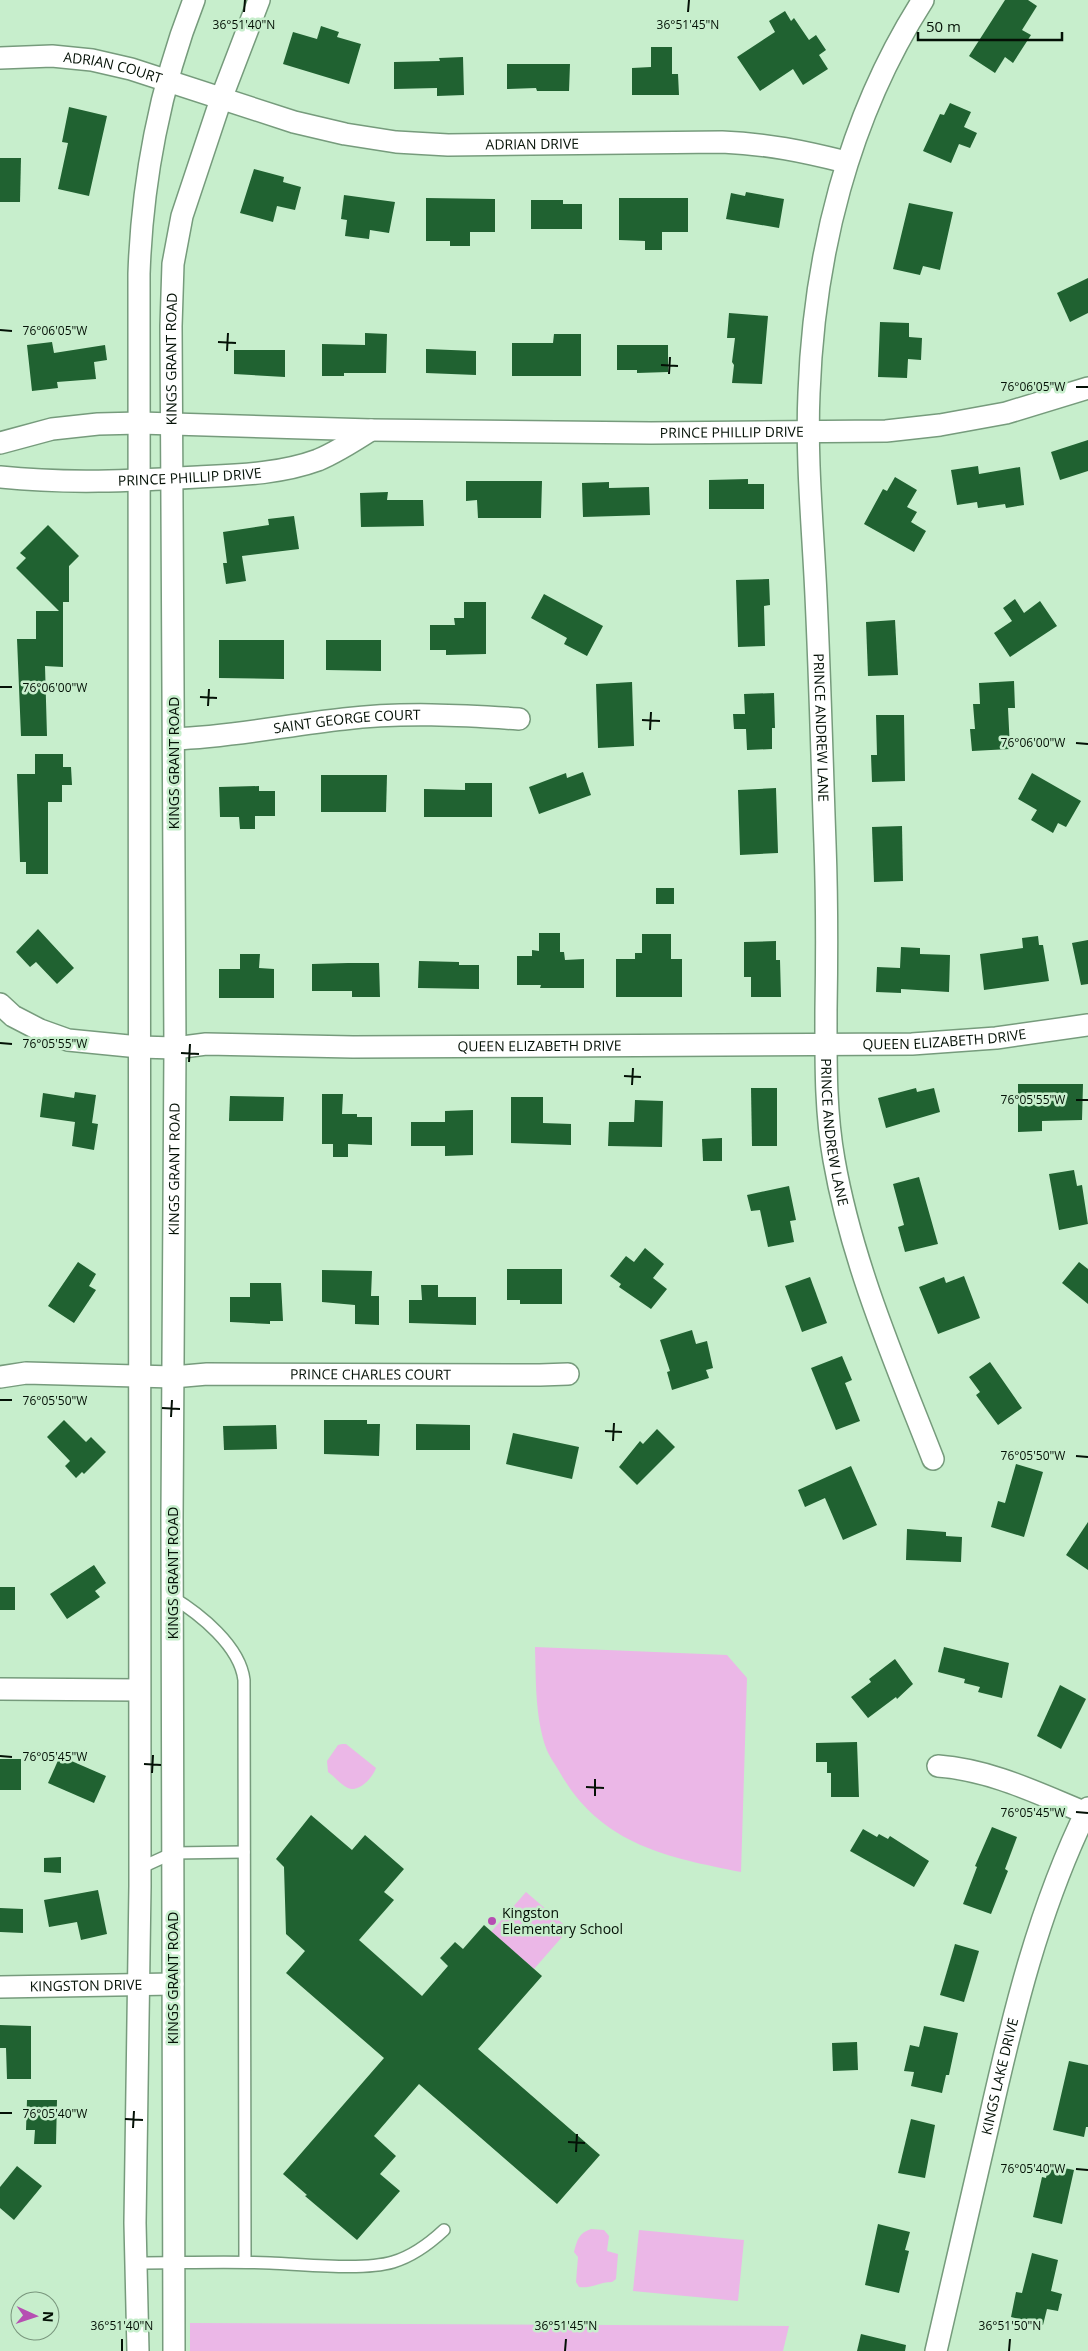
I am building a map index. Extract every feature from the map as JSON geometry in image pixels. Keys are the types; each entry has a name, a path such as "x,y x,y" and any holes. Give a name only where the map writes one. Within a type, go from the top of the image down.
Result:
{"street":[{"path":"138,2351 136,2263 140,1868 140,250 153,148 168,82 194,0"},
{"name":"KINGS GRANT ROAD","path":"174,2351 172,1597 175,1048 172,290 177,234 221,99 259,0"},
{"name":"PRINCE ANDREW LANE","path":"923,0 890,57 870,100 846,162 835,200 822,264 813,328 808,431 819,648 826,890 826,1046 828,1110 833,1156 843,1210 862,1269 933,1459"},
{"name":"ADRIAN COURT","path":"0,58 52,56 92,60 130,69 221,99"},
{"name":"ADRIAN DRIVE","path":"221,99 303,124 345,134 396,142 448,145 722,142 793,148 846,162"},
{"name":"PRINCE PHILLIP DRIVE","path":"0,443 52,429 98,424 140,423 371,430 651,433 886,431 940,425 1006,413 1088,388"},
{"name":"PRINCE PHILLIP DRIVE","path":"0,477 60,481 246,474 288,468 318,460 346,447 371,430"},
{"name":"SAINT GEORGE COURT","path":"174,739 209,738 346,718 452,715 519,719"},
{"name":"QUEEN ELIZABETH DRIVE","path":"0,1004 14,1016 40,1030 68,1040 139,1047 175,1048 206,1044 353,1047 826,1046 912,1044 977,1039 1088,1025"},
{"name":"PRINCE CHARLES COURT","path":"0,1377 26,1373 174,1377 206,1374 568,1374"},
{"path":"0,1689 140,1690"},
{"path":"938,1766 964,1768 990,1774 1087,1810"},
{"name":"KINGS LAKE DRIVE","path":"936,2351 1012,2021 1034,1946 1060,1873 1087,1810"},
{"name":"KINGSTON DRIVE","path":"0,1987 173,1984"}],"lane":[{"path":"172,1597 198,1612 237,1657 243,1670 245,2262"},
{"path":"140,1868 173,1853 244,1852"},
{"path":"136,2263 245,2262 370,2266 392,2262 413,2254 431,2242 444,2230"}],"shaded area":[{"path":"535,1647 727,1655 747,1678 741,1872 686,1860 661,1853 637,1843 615,1831 594,1815 575,1796 549,1754 542,1736 537,1698"},
{"path":"346,1744 376,1768 369,1780 357,1788 345,1787 328,1772 327,1761 338,1745"},
{"path":"526,1892 569,1929 534,1969 491,1932"},
{"path":"591,2229 604,2230 609,2236 607,2251 618,2254 616,2279 612,2282 579,2287 576,2282 578,2257 574,2252 579,2238"},
{"path":"639,2230 744,2240 738,2301 633,2291"},
{"path":"190,2323 789,2326 783,2351 190,2351"}],"building":[{"path":"1005,0 1028,0 1037,6 1022,30 1031,35 1013,63 1005,57 995,73 969,56"},
{"path":"785,11 791,21 794,18 809,40 816,35 826,50 819,55 828,69 803,85 793,69 760,91 737,57 775,32 769,21"},
{"path":"321,26 339,32 337,37 361,44 349,84 283,64 293,32 317,39"},
{"path":"651,47 672,47 672,74 678,74 679,95 632,95 632,68 651,67"},
{"path":"463,57 464,95 437,96 437,88 394,89 394,62 440,61 439,58"},
{"path":"507,64 570,64 569,91 537,91 536,88 507,89"},
{"path":"950,103 971,112 964,127 977,133 970,148 959,144 951,163 923,151 940,114 944,115"},
{"path":"69,107 107,116 89,196 58,189 68,143 62,142"},
{"path":"0,158 21,158 20,202 0,202"},
{"path":"254,169 284,177 283,182 301,187 295,210 277,206 273,222 240,213"},
{"path":"746,192 784,199 779,228 726,219 731,193 745,196"},
{"path":"344,195 395,202 389,233 370,230 369,239 345,236 347,220 341,219"},
{"path":"426,198 495,199 495,232 470,232 470,246 450,246 450,241 426,241"},
{"path":"619,198 688,198 688,232 662,232 662,250 645,250 645,241 619,240"},
{"path":"531,200 563,200 563,204 582,204 582,229 531,229"},
{"path":"909,203 953,212 940,270 923,266 920,275 893,269"},
{"path":"1088,278 1088,313 1070,322 1057,293"},
{"path":"729,313 768,316 762,384 732,383 735,338 727,338"},
{"path":"880,322 909,323 909,337 922,338 921,360 908,359 907,378 878,377"},
{"path":"365,333 387,334 386,373 344,373 344,376 322,376 322,344 365,345"},
{"path":"554,334 581,334 581,376 512,376 512,343 553,343"},
{"path":"52,342 54,353 105,345 107,360 94,362 96,379 57,382 58,388 32,391 27,345"},
{"path":"617,345 668,345 668,372 637,373 637,370 617,370"},
{"path":"426,349 476,351 476,375 426,373"},
{"path":"234,350 285,350 285,377 234,374"},
{"path":"1088,440 1088,471 1060,480 1051,452"},
{"path":"978,466 979,474 1020,467 1024,505 1006,508 1005,504 978,508 977,502 957,505 951,470"},
{"path":"895,477 917,490 907,507 917,512 911,522 926,531 914,552 864,524 883,489 887,491"},
{"path":"748,479 748,484 764,484 764,509 709,509 709,480"},
{"path":"466,481 542,481 541,518 478,518 477,500 466,501"},
{"path":"609,482 609,488 649,487 650,515 583,517 582,483"},
{"path":"388,492 387,500 423,500 424,526 361,527 360,493"},
{"path":"294,516 299,549 242,556 246,581 226,584 223,563 227,563 223,532 269,525 268,519"},
{"path":"48,525 79,556 69,566 69,602 63,602 63,667 45,666 47,736 21,736 17,639 36,639 36,611 59,611 16,568 26,558 20,553"},
{"path":"769,579 770,605 764,606 765,646 738,647 736,580"},
{"path":"544,594 603,626 587,656 564,644 567,638 531,618"},
{"path":"1015,599 1024,613 1040,601 1057,626 1010,657 994,633 1012,621 1003,608"},
{"path":"464,602 486,602 486,654 446,655 446,650 430,650 430,625 455,625 454,618 464,618"},
{"path":"895,620 898,675 868,676 866,622"},
{"path":"219,640 284,640 284,679 219,678"},
{"path":"326,640 381,640 381,671 326,670"},
{"path":"1014,681 1015,708 1008,708 1010,749 972,751 970,729 975,729 973,704 980,704 979,683"},
{"path":"632,682 634,746 598,748 596,684"},
{"path":"774,693 775,728 772,728 772,749 747,750 746,729 734,729 733,714 745,714 744,694"},
{"path":"876,715 904,715 905,781 872,782 871,755 877,755"},
{"path":"35,754 63,754 63,767 71,767 72,785 62,785 62,802 48,802 48,874 26,874 26,862 20,862 17,774 35,774"},
{"path":"583,772 591,795 539,814 529,787 566,773 567,778"},
{"path":"1032,773 1081,801 1066,827 1058,823 1053,833 1031,820 1037,810 1018,799"},
{"path":"321,775 387,775 386,812 321,812"},
{"path":"465,783 492,783 492,817 424,817 424,789 465,790"},
{"path":"259,786 259,791 275,791 275,816 255,816 255,829 240,829 239,817 220,817 219,787"},
{"path":"776,788 778,853 740,855 738,790"},
{"path":"902,826 903,881 874,882 872,827"},
{"path":"656,888 674,888 674,904 656,904"},
{"path":"38,929 74,968 57,984 36,962 30,967 16,952"},
{"path":"539,933 560,933 560,952 564,952 565,960 584,959 584,988 540,988 541,985 517,985 517,956 532,956 532,950 539,951"},
{"path":"642,934 671,934 671,959 682,959 682,997 616,997 616,959 635,959 635,953 642,953"},
{"path":"1038,936 1039,945 1043,945 1049,981 984,990 980,954 1023,948 1022,938"},
{"path":"1088,940 1088,984 1081,985 1072,943"},
{"path":"776,941 776,960 780,960 781,997 751,997 751,977 744,977 744,942"},
{"path":"901,947 920,948 920,954 950,955 949,992 901,989 901,993 876,992 877,967 900,968"},
{"path":"240,954 260,954 259,968 274,969 274,998 219,998 219,969 240,969"},
{"path":"419,961 459,962 459,965 479,965 479,989 418,988"},
{"path":"379,963 380,997 352,997 352,991 312,991 312,964"},
{"path":"1018,1084 1083,1084 1082,1120 1042,1121 1042,1131 1018,1132"},
{"path":"751,1088 777,1088 777,1146 752,1146"},
{"path":"916,1088 917,1092 934,1088 940,1112 886,1128 878,1098"},
{"path":"75,1092 96,1095 92,1123 98,1124 94,1150 72,1146 75,1122 40,1117 43,1093 74,1098"},
{"path":"322,1094 343,1094 342,1114 372,1117 372,1145 348,1144 348,1157 333,1157 333,1144 322,1144"},
{"path":"230,1096 284,1097 283,1121 229,1121"},
{"path":"511,1097 543,1097 543,1123 571,1124 571,1145 511,1143"},
{"path":"635,1100 663,1101 662,1147 608,1146 609,1122 634,1122"},
{"path":"473,1110 473,1155 445,1156 445,1146 411,1146 411,1122 445,1122 445,1111"},
{"path":"722,1138 722,1161 703,1161 702,1139"},
{"path":"1074,1170 1077,1186 1082,1185 1088,1224 1059,1230 1049,1174"},
{"path":"919,1177 938,1244 905,1252 898,1227 904,1225 893,1184"},
{"path":"789,1186 796,1220 790,1221 794,1242 768,1247 760,1210 751,1211 747,1195"},
{"path":"645,1248 664,1264 653,1278 667,1289 651,1309 619,1287 621,1284 610,1276 626,1256 634,1262"},
{"path":"78,1262 96,1274 89,1286 96,1290 74,1323 48,1306"},
{"path":"1079,1262 1088,1269 1088,1304 1062,1283"},
{"path":"507,1269 562,1269 562,1304 520,1304 520,1300 507,1300"},
{"path":"322,1270 372,1271 371,1296 379,1296 379,1325 355,1324 355,1305 322,1302"},
{"path":"964,1276 980,1318 938,1334 919,1287 944,1277 946,1283"},
{"path":"810,1277 827,1323 802,1332 785,1286"},
{"path":"250,1283 281,1283 283,1321 270,1321 270,1324 230,1322 230,1297 250,1297"},
{"path":"421,1285 438,1285 438,1297 476,1297 476,1325 409,1323 409,1300 422,1300"},
{"path":"692,1330 696,1344 707,1341 713,1368 706,1370 709,1378 672,1390 667,1372 670,1371 660,1340"},
{"path":"842,1356 852,1380 845,1383 860,1421 836,1430 811,1368"},
{"path":"990,1362 1022,1408 998,1425 976,1395 980,1392 969,1377"},
{"path":"64,1420 86,1442 91,1437 106,1452 84,1474 82,1472 76,1478 65,1466 70,1461 47,1437"},
{"path":"324,1420 367,1420 367,1424 380,1424 379,1456 324,1454"},
{"path":"416,1424 470,1425 470,1450 416,1450"},
{"path":"276,1425 277,1449 224,1450 223,1426"},
{"path":"657,1429 675,1447 637,1485 619,1467 640,1441 643,1444"},
{"path":"513,1433 579,1447 572,1479 506,1464"},
{"path":"1016,1464 1043,1472 1024,1537 991,1527 998,1501 1005,1503"},
{"path":"851,1466 877,1525 843,1540 825,1498 805,1507 798,1490"},
{"path":"1088,1522 1088,1570 1066,1555"},
{"path":"907,1529 946,1532 946,1536 962,1537 961,1562 906,1560"},
{"path":"94,1565 106,1583 95,1591 100,1597 67,1619 50,1594"},
{"path":"0,1587 15,1587 15,1610 0,1610"},
{"path":"944,1647 1009,1663 1002,1698 978,1692 980,1687 964,1683 965,1679 938,1672"},
{"path":"895,1659 913,1684 897,1699 896,1697 868,1718 851,1697 871,1682 869,1679"},
{"path":"1060,1685 1086,1699 1061,1749 1037,1736"},
{"path":"857,1742 859,1797 831,1797 831,1773 827,1773 827,1762 816,1762 816,1743"},
{"path":"60,1756 106,1776 94,1803 48,1783"},
{"path":"0,1759 21,1759 21,1790 0,1790"},
{"name":"Kingston Elementary School","path":"311,1815 352,1850 365,1835 404,1869 384,1892 394,1900 359,1940 422,1996 448,1966 440,1958 455,1942 463,1949 484,1925 542,1976 478,2049 600,2155 557,2204 419,2084 374,2136 396,2156 380,2174 400,2191 357,2240 305,2196 307,2195 283,2174 384,2058 286,1973 305,1951 286,1934 284,1867 276,1859"},
{"path":"992,1827 1017,1837 1005,1869 1008,1871 991,1914 963,1904 977,1867 975,1866"},
{"path":"863,1829 877,1837 879,1834 888,1839 890,1836 929,1861 914,1887 850,1851"},
{"path":"61,1857 61,1873 44,1872 44,1858"},
{"path":"98,1890 107,1934 81,1940 77,1922 49,1927 44,1900"},
{"path":"0,1908 23,1909 23,1933 0,1932"},
{"path":"955,1944 979,1951 964,2002 940,1995"},
{"path":"0,2025 31,2026 31,2079 7,2079 6,2048 0,2048"},
{"path":"924,2026 958,2033 949,2075 946,2075 942,2093 911,2086 914,2072 904,2071 910,2045 919,2047"},
{"path":"857,2042 858,2070 833,2071 832,2043"},
{"path":"1069,2061 1088,2065 1088,2127 1086,2127 1084,2137 1053,2130"},
{"path":"27,2100 57,2100 56,2144 34,2144 35,2130 26,2130"},
{"path":"911,2119 935,2125 925,2178 898,2173"},
{"path":"1049,2165 1074,2170 1062,2224 1033,2217 1042,2177 1046,2178"},
{"path":"17,2166 42,2186 14,2220 0,2208 0,2187"},
{"path":"878,2224 910,2232 905,2250 909,2251 899,2293 865,2285"},
{"path":"1032,2253 1058,2260 1051,2291 1062,2294 1058,2311 1047,2309 1043,2325 1011,2317 1016,2292 1022,2293"},
{"path":"861,2334 906,2345 905,2351 857,2351"}],"place":[{"name":"Kingston Elementary School","path":"492,1921"}]}
